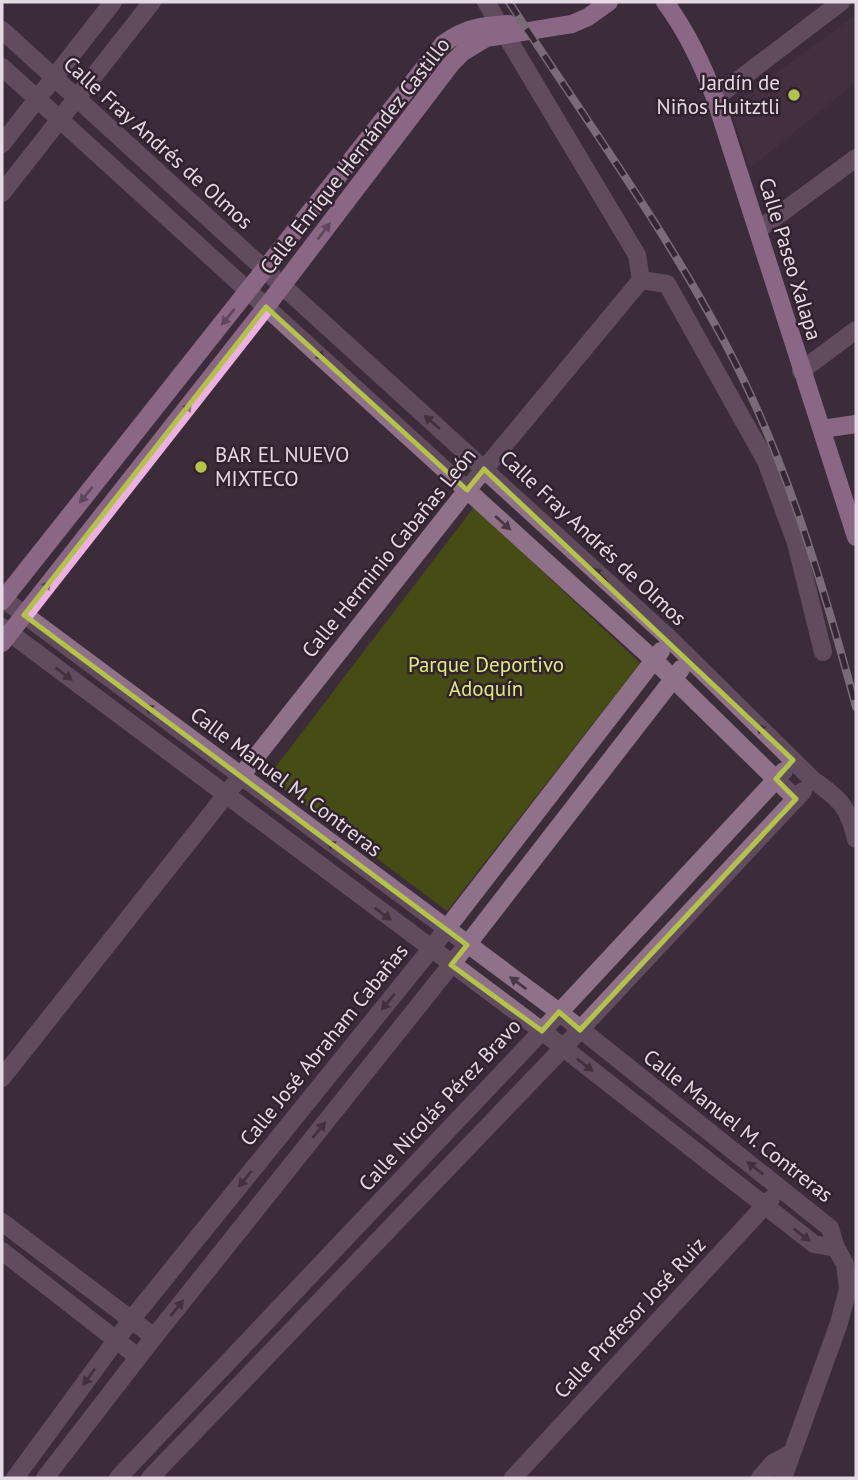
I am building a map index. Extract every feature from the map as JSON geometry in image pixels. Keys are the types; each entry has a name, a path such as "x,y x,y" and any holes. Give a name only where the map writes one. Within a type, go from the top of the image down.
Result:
{"main road":[{"name":"Calle Enrique Hernández Castillo","path":"2,600 443,44 458,33 477,26 504,30 572,24 588,17 609,2"},
{"name":"Calle Paseo Xalapa","path":"664,2 683,26 700,58 715,98 856,537"},
{"name":"Calle Enrique Hernández Castillo","path":"4,634 24,615 266,307 451,64 473,45 504,30"},
{"path":"822,429 856,424"}],"street":[{"path":"2,144 113,2"},
{"path":"2,193 152,2"},
{"path":"486,2 637,254 641,280 667,284 766,461 796,543 823,653"},
{"path":"715,98 841,2"},
{"name":"Calle Fray Andrés de Olmos","path":"2,30 670,639 813,780 838,798 847,810 856,839"},
{"path":"2,66 58,120 674,678 796,799"},
{"path":"758,230 856,158"},
{"name":"Calle Herminio Cabañas León","path":"2,1078 467,490 641,280"},
{"path":"801,371 856,330"},
{"name":"Calle Manuel M. Contreras","path":"2,600 559,1012 830,1228 836,1248 845,1264 848,1289 839,1323 783,1478"},
{"path":"4,634 226,795 542,1031 814,1244 836,1248"},
{"name":"Calle José Abraham Cabañas","path":"15,1478 131,1320 446,929 670,639"},
{"path":"45,1478 138,1357 452,965 689,659"},
{"name":"Calle Nicolás Pérez Bravo","path":"118,1478 542,1031 793,760"},
{"path":"150,1478 563,1048 813,780"},
{"name":"Calle Profesor José Ruiz","path":"513,1478 780,1188"},
{"path":"2,1222 154,1337"},
{"path":"2,1251 138,1357"},
{"path":"760,1478 773,1463 790,1454"}],"highlighted area":[{"path":"266,307 467,490 484,469 793,760 776,779 796,799 580,1030 559,1012 542,1031 451,965 467,945 24,615"}],"shaded area":[{"name":"Jardín de Niños Huitztli","path":"856,15 856,82 750,168 730,107"}],"green space":[{"name":"Parque Deportivo Adoquín","path":"474,507 640,663 447,911 268,777"}],"railway":[{"path":"509,2 675,255 747,386 801,521 856,707"}],"place":[{"name":"Jardín de Niños Huitztli","path":"794,95"},
{"name":"BAR EL NUEVO MIXTECO","path":"201,467"}]}
